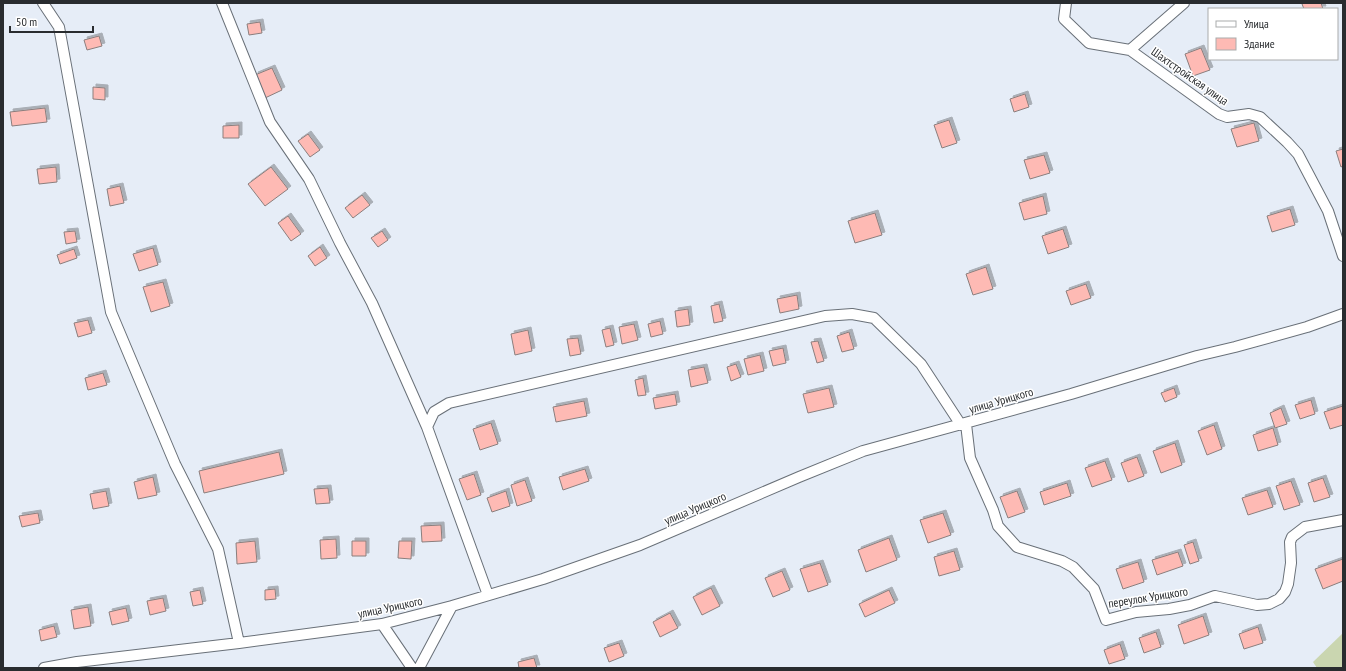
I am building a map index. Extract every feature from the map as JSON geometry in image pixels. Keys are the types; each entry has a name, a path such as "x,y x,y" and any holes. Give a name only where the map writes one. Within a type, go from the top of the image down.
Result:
{"street":[{"path":"43,3 59,27 111,312 175,464 218,549 239,643"},
{"path":"222,3 270,122 309,179 340,243 372,303 427,426 488,595"},
{"name":"Шахтстройская улица","path":"1066,3 1064,19 1089,42 1130,50 1219,114 1228,117 1250,114 1260,117 1298,154 1328,211 1343,256"},
{"path":"1130,50 1184,3"},
{"path":"427,426 434,412 448,403 825,316 852,314 874,318 922,364 964,424"},
{"name":"улица Урицкого","path":"44,668 77,662 382,624 452,606 543,579 640,545 864,451 1071,394 1197,356 1236,347 1307,327 1343,314"},
{"name":"переулок Урицкого","path":"964,424 970,458 994,510 998,526 1017,547 1062,561 1073,568 1094,589 1106,620 1136,612 1169,609 1190,605 1215,596 1257,605 1269,604 1279,599 1285,592 1288,584 1291,563 1290,542 1292,537 1305,527 1343,520"},
{"path":"419,668 452,606"},
{"path":"382,624 412,668"}],"green space":[{"path":"1343,633 1343,668 1317,668 1313,662"}],"building":[{"path":"1321,3 1323,8 1304,8 1302,4"},
{"path":"260,22 262,33 249,35 247,24"},
{"path":"99,36 102,46 87,50 84,40"},
{"path":"1201,48 1210,70 1193,76 1185,54"},
{"path":"272,68 282,90 265,98 255,75"},
{"path":"93,87 105,88 105,100 93,99"},
{"path":"1025,94 1029,107 1014,112 1010,99"},
{"path":"45,108 47,122 12,126 10,112"},
{"path":"949,120 957,143 942,148 934,125"},
{"path":"1254,123 1259,141 1237,147 1231,129"},
{"path":"239,125 239,138 223,138 223,126"},
{"path":"308,134 320,150 310,157 298,141"},
{"path":"1343,149 1343,166 1341,167 1336,151"},
{"path":"1044,155 1050,173 1030,179 1024,160"},
{"path":"56,167 57,182 39,184 37,169"},
{"path":"271,167 288,189 265,206 248,184"},
{"path":"120,186 124,203 110,206 107,189"},
{"path":"362,195 370,205 353,218 345,208"},
{"path":"1043,196 1047,214 1024,220 1019,203"},
{"path":"1290,209 1295,225 1272,232 1267,216"},
{"path":"875,213 882,235 855,243 848,221"},
{"path":"288,216 301,234 291,241 278,223"},
{"path":"1063,229 1069,247 1048,254 1042,236"},
{"path":"75,231 77,242 66,244 64,232"},
{"path":"382,231 388,240 378,247 371,238"},
{"path":"320,247 327,258 315,266 308,256"},
{"path":"153,248 158,265 139,271 133,254"},
{"path":"74,249 77,258 60,264 57,255"},
{"path":"986,267 993,289 973,295 966,274"},
{"path":"163,282 170,306 151,312 143,287"},
{"path":"1086,284 1091,298 1071,305 1066,291"},
{"path":"797,295 799,309 780,313 777,299"},
{"path":"719,304 723,321 714,323 711,306"},
{"path":"688,309 690,325 677,327 675,311"},
{"path":"88,320 92,333 78,337 74,323"},
{"path":"660,321 663,334 651,337 648,324"},
{"path":"634,324 638,340 622,344 619,327"},
{"path":"610,328 614,345 606,347 602,330"},
{"path":"528,330 532,351 515,355 511,334"},
{"path":"849,332 854,349 842,352 837,336"},
{"path":"578,338 581,354 570,356 567,339"},
{"path":"818,341 824,361 817,363 811,342"},
{"path":"783,348 786,363 773,366 769,351"},
{"path":"760,355 764,371 748,375 744,359"},
{"path":"736,364 741,377 731,381 727,367"},
{"path":"704,367 708,383 691,387 688,370"},
{"path":"103,373 107,385 88,390 85,378"},
{"path":"643,378 646,395 638,396 635,380"},
{"path":"829,388 834,407 808,413 803,394"},
{"path":"1174,388 1177,397 1165,402 1161,393"},
{"path":"675,394 677,405 655,409 653,398"},
{"path":"1311,400 1315,414 1300,419 1295,405"},
{"path":"584,401 587,416 556,422 553,407"},
{"path":"1343,406 1343,425 1330,429 1324,412"},
{"path":"1281,408 1287,424 1275,428 1270,413"},
{"path":"491,423 498,444 480,450 473,429"},
{"path":"1214,425 1222,449 1207,455 1198,431"},
{"path":"1273,428 1278,445 1258,451 1253,435"},
{"path":"1175,443 1182,465 1161,473 1153,451"},
{"path":"279,452 284,474 204,493 199,471"},
{"path":"1137,457 1144,476 1128,482 1121,463"},
{"path":"1105,461 1112,480 1092,487 1085,468"},
{"path":"585,469 589,481 563,490 559,477"},
{"path":"474,474 481,495 467,500 459,479"},
{"path":"153,477 157,495 138,499 134,482"},
{"path":"1323,478 1330,497 1314,502 1308,483"},
{"path":"525,480 532,501 517,506 511,485"},
{"path":"1291,481 1300,505 1284,510 1276,486"},
{"path":"1067,483 1071,496 1044,505 1040,492"},
{"path":"328,488 330,503 316,504 314,489"},
{"path":"1267,490 1273,507 1248,515 1242,498"},
{"path":"106,491 109,506 93,509 90,494"},
{"path":"506,491 510,506 492,512 487,498"},
{"path":"1017,491 1025,512 1008,518 1000,497"},
{"path":"38,513 40,523 22,527 19,516"},
{"path":"943,513 951,535 928,543 920,520"},
{"path":"441,525 442,541 422,542 421,526"},
{"path":"889,538 897,560 866,572 858,550"},
{"path":"336,539 337,558 321,559 320,540"},
{"path":"255,541 257,562 237,564 236,543"},
{"path":"352,541 366,541 366,556 352,556"},
{"path":"399,541 412,541 411,559 398,558"},
{"path":"1193,542 1199,561 1190,564 1184,545"},
{"path":"954,551 960,570 939,576 934,557"},
{"path":"1178,552 1183,566 1157,575 1152,560"},
{"path":"1343,559 1343,581 1323,589 1315,569"},
{"path":"1138,562 1144,582 1123,589 1116,569"},
{"path":"820,563 828,585 808,592 800,569"},
{"path":"782,571 790,590 773,597 765,578"},
{"path":"711,588 720,606 702,615 693,597"},
{"path":"275,589 276,599 265,600 265,590"},
{"path":"200,590 203,604 193,606 190,592"},
{"path":"889,590 895,603 865,617 859,604"},
{"path":"163,598 166,611 150,615 147,601"},
{"path":"88,607 91,626 74,629 71,610"},
{"path":"126,608 129,621 112,625 109,612"},
{"path":"670,613 678,628 660,637 653,622"},
{"path":"1203,616 1209,635 1184,644 1178,625"},
{"path":"54,626 57,637 41,641 39,630"},
{"path":"1258,627 1263,643 1244,649 1239,634"},
{"path":"1156,632 1161,647 1144,653 1139,638"},
{"path":"619,643 624,656 609,662 604,648"},
{"path":"1120,644 1125,659 1109,664 1104,650"},
{"path":"534,658 537,668 519,668 518,662"}]}
